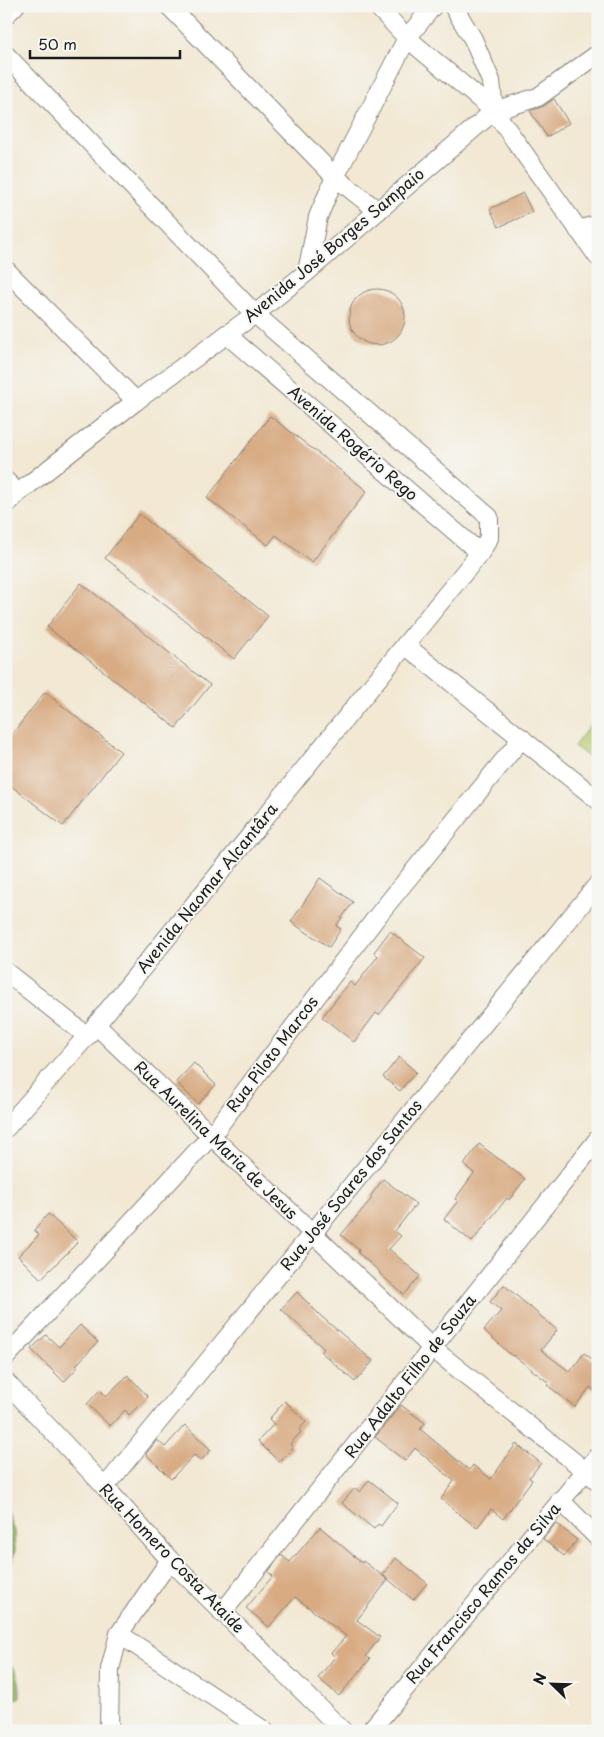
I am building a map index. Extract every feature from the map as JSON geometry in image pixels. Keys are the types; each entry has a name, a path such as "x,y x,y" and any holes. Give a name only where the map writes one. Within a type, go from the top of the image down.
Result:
{"street":[{"path":"6,15 15,6"},
{"path":"169,6 335,177 378,211"},
{"path":"377,6 407,38 494,110 598,257"},
{"path":"307,272 318,217 335,177 407,38 433,6"},
{"path":"454,6 473,39 491,81 494,110"},
{"name":"Avenida José Borges Sampaio","path":"10,493 255,314 307,272 494,110 538,97 598,54"},
{"name":"Avenida Rogério Rego","path":"6,55 255,314 489,518"},
{"path":"578,230 598,224"},
{"path":"6,270 136,401"},
{"name":"Avenida Rogério Rego","path":"226,334 480,553"},
{"name":"Avenida Naomar Alcantâra","path":"6,1128 92,1031 480,553 489,538 489,518"},
{"path":"405,645 598,800"},
{"name":"Rua Piloto Marcos","path":"6,1357 211,1136 379,914 522,738"},
{"name":"Rua José Soares dos Santos","path":"105,1487 598,884"},
{"name":"Rua Aurelina Maria de Jesus","path":"6,972 92,1031 211,1136 432,1348 591,1476"},
{"name":"Rua Adalto Filho de Souza","path":"222,1613 598,1139"},
{"name":"Rua Homero Costa Ataide","path":"6,1382 105,1487 170,1560 343,1731"},
{"name":"Rua Francisco Ramos da Silva","path":"370,1731 560,1500 591,1476 598,1456"},
{"path":"560,1500 598,1538"},
{"path":"109,1731 110,1669 119,1634 170,1560"},
{"path":"119,1634 265,1731"}],"green space":[{"path":"598,715 598,764 574,746"},
{"path":"6,1509 14,1531 15,1550 6,1585"},
{"path":"6,1660 14,1668 18,1677 20,1697 6,1703"}],"building":[{"path":"554,99 569,123 547,137 530,111 544,106"},
{"path":"523,193 532,212 499,227 490,209"},
{"path":"377,289 388,291 397,297 403,306 405,317 403,328 397,337 388,343 377,345 366,343 357,337 351,328 349,317 351,306 357,297 366,291"},
{"path":"270,416 367,491 312,562 276,535 268,545 207,498"},
{"path":"139,514 268,616 234,659 105,558"},
{"path":"81,583 210,685 176,728 47,627"},
{"path":"45,692 121,752 63,826 6,782 6,742"},
{"path":"320,878 353,902 336,926 341,929 329,947 291,922"},
{"path":"390,931 425,958 379,1015 376,1013 354,1042 322,1017 350,982 355,986 378,956 374,952"},
{"path":"399,1057 416,1072 400,1091 383,1077"},
{"path":"194,1063 216,1085 198,1104 176,1082"},
{"path":"479,1144 525,1179 509,1200 507,1198 472,1242 444,1219 458,1201 455,1199 474,1173 464,1165"},
{"path":"383,1179 416,1204 395,1231 401,1236 389,1249 420,1276 404,1295 358,1253 359,1250 341,1235 372,1198 370,1197"},
{"path":"48,1214 78,1242 41,1279 18,1256 39,1235 34,1230"},
{"path":"504,1285 557,1330 541,1350 570,1372 584,1353 598,1364 598,1393 590,1387 575,1407 547,1385 549,1383 512,1356 484,1330 501,1311 490,1302"},
{"path":"297,1292 322,1317 373,1361 355,1382 321,1352 324,1349 281,1309"},
{"path":"80,1325 98,1342 76,1365 78,1367 64,1382 31,1349 46,1335 59,1347"},
{"path":"128,1375 148,1397 129,1415 125,1410 110,1426 87,1404 100,1390 106,1396"},
{"path":"285,1401 306,1422 299,1430 301,1432 290,1444 293,1448 279,1462 258,1441 274,1424 269,1419"},
{"path":"401,1405 425,1423 420,1429 469,1470 473,1465 491,1479 516,1444 541,1463 529,1478 532,1480 503,1519 491,1509 477,1528 441,1499 454,1481 415,1448 405,1461 375,1437"},
{"path":"185,1425 211,1450 201,1461 194,1455 171,1479 146,1454 157,1440 165,1447"},
{"path":"369,1480 398,1503 381,1526 378,1524 374,1529 342,1503 355,1488 360,1492"},
{"path":"556,1523 577,1540 564,1556 543,1539"},
{"path":"320,1527 362,1563 363,1561 388,1580 357,1620 380,1637 366,1656 370,1659 339,1696 318,1678 335,1657 331,1653 346,1636 295,1597 269,1627 246,1608 273,1576 268,1572 281,1555 290,1562"},
{"path":"396,1558 427,1583 413,1600 383,1575"}]}
